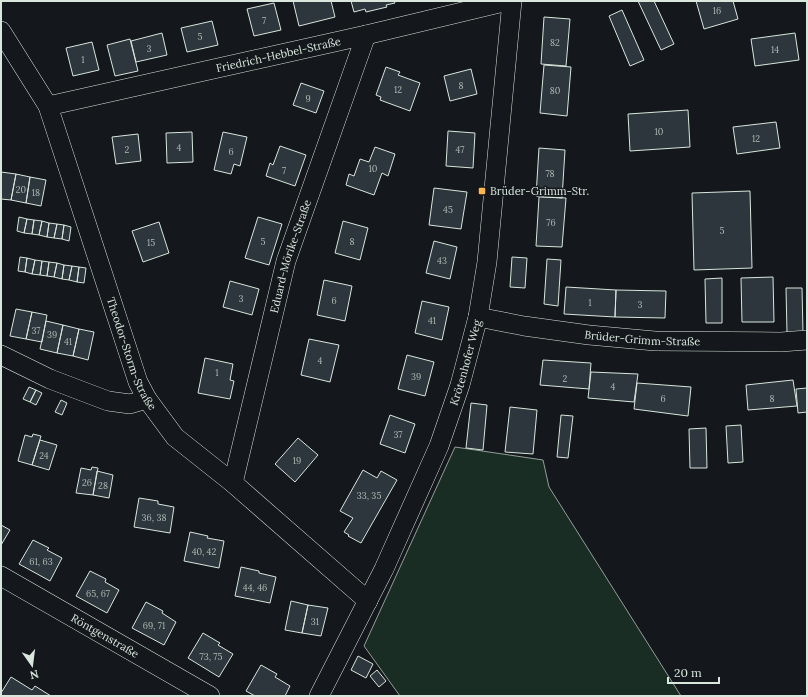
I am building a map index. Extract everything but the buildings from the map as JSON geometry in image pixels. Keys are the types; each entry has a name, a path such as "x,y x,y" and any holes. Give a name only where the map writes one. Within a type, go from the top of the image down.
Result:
{"street":[{"name":"Friedrich-Hebbel-Straße","path":"48,106 366,35 508,1"},
{"name":"Krötenhofer Weg","path":"319,696 368,601 439,446 460,386 478,317 488,262 512,1"},
{"name":"Theodor-Storm-Straße","path":"1,31 48,106 135,373 146,400 175,437 233,483 368,601"},
{"name":"Eduard-Mörike-Straße","path":"233,483 286,261 366,35"},
{"name":"Brüder-Grimm-Straße","path":"478,317 524,326 655,342 781,342 807,340"},
{"path":"1,355 50,379 108,401 130,404 146,400"},
{"name":"Röntgenstraße","path":"1,576 210,696"}],"green space":[{"path":"455,447 543,460 549,487 681,696 400,696 364,646"}],"place":[{"name":"Brüder-Grimm-Str.","path":"482,191"}]}
